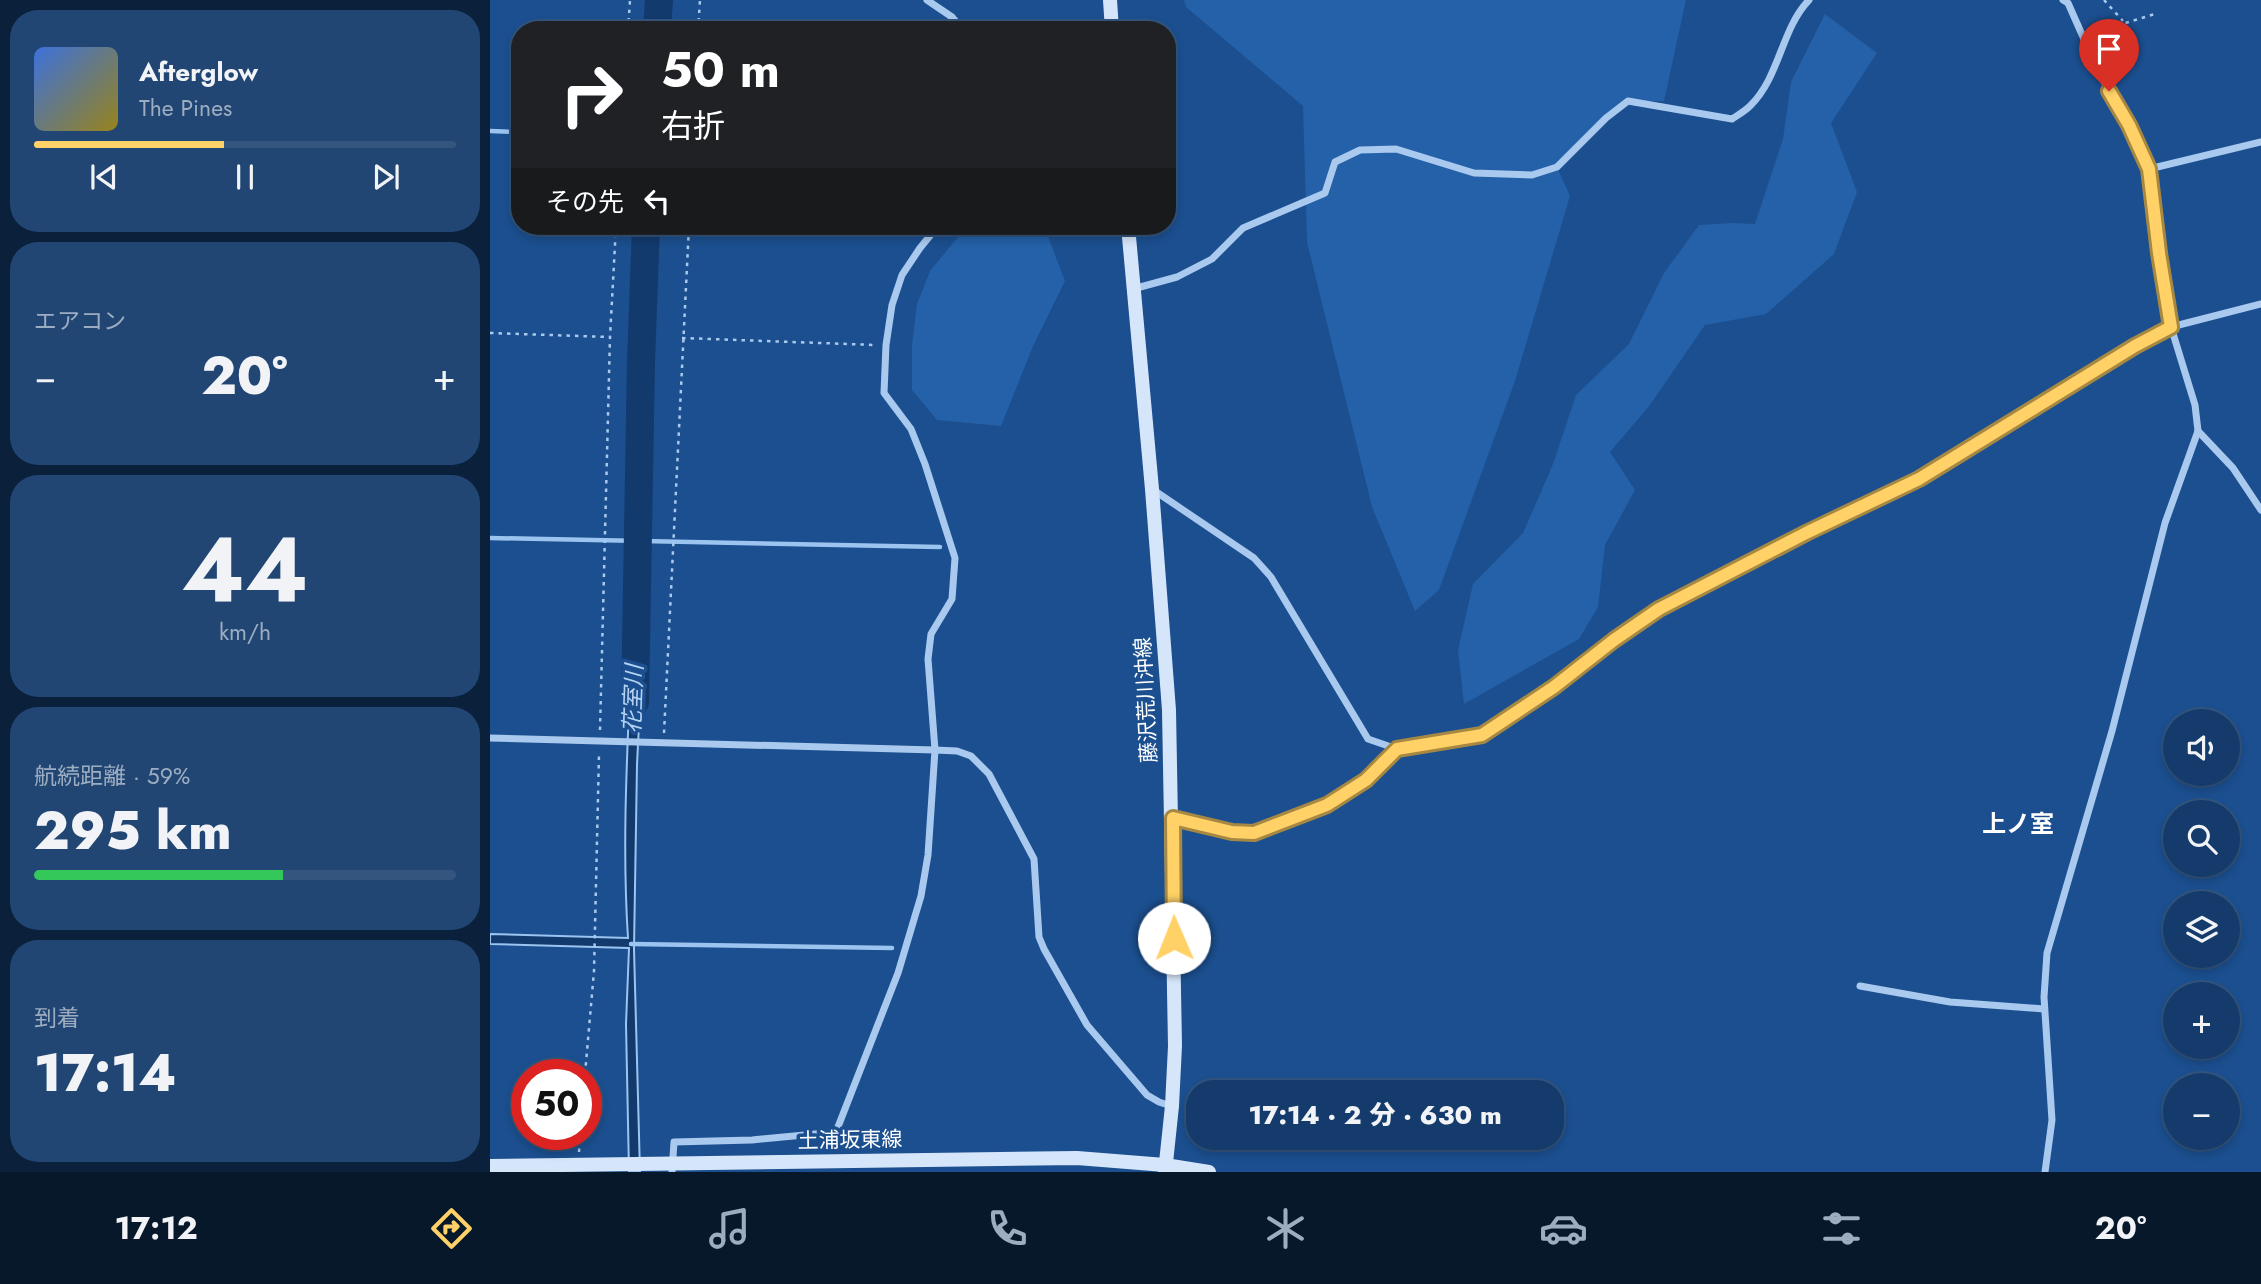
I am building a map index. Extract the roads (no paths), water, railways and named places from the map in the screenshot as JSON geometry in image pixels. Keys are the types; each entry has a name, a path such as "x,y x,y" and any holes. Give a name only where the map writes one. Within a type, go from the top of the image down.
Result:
{"main road":[{"path":"1110,0 1111,21"},
{"name":"藤沢荒川沖線","path":"1129,235 1169,709 1175,1046 1165,1168"},
{"name":"土浦坂東線","path":"490,1166 669,1167 1077,1158 1209,1172"}],"street":[{"path":"927,0 955,21"},
{"path":"1133,289 1177,277 1212,259 1243,228 1325,193 1335,162 1360,150 1396,149 1474,173 1532,176 1557,167 1606,118 1628,101 1732,119 1751,106 1773,72 1799,11 1810,0"},
{"path":"2045,1172 2052,1120 2044,1009 2047,953 2112,731 2165,523 2198,431 2195,405 2171,327 2149,169 2129,125 2099,73 2068,3 2063,0"},
{"path":"2149,169 2261,142"},
{"path":"669,1167 674,1142 752,1140 836,1132 898,973 921,896 928,855 935,750 928,659 930,634 952,599 954,558 925,464 911,429 884,393 886,345 892,305 902,275 931,235"},
{"path":"1152,489 1254,558 1271,577 1368,738 1397,749 1482,735 1554,687 1659,609 1808,532 1919,479 2135,346 2171,327 2261,304"},
{"path":"2198,431 2233,468 2261,510"},
{"path":"490,738 935,750 957,751 971,756 989,774 1034,859 1039,937 1087,1025 1147,1094 1172,1106"},
{"path":"1173,818 1232,832 1254,833 1327,805 1366,780 1397,749"},
{"path":"1860,986 1950,1002 2044,1009"}],"water":[{"path":"631,664 642,665 637,764 634,949 640,1172 629,1172 626,1024 629,948 490,944 490,934 628,938 625,835"}],"waterway":[{"name":"花室川","path":"658,21 659,0"},
{"path":"490,131 511,132"},
{"name":"花室川","path":"635,702 646,235"},
{"path":"490,538 940,547"},
{"path":"631,944 892,948"}],"district":[{"name":"上ノ室","path":"2018,824"}]}
